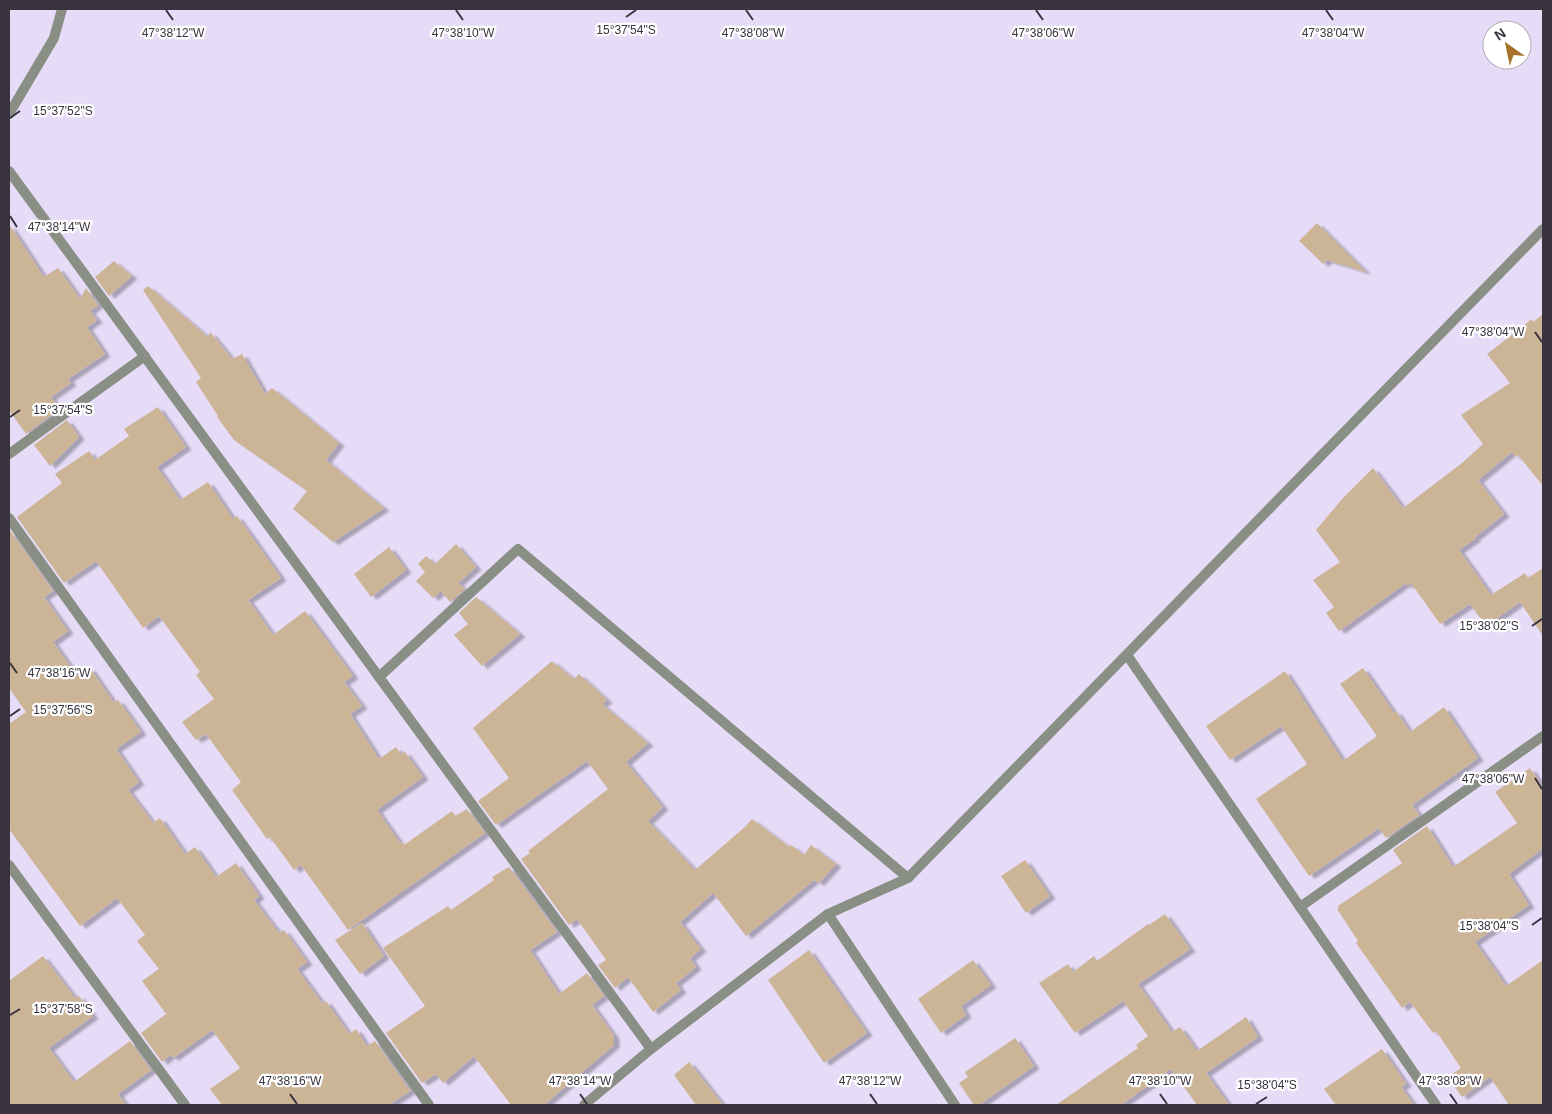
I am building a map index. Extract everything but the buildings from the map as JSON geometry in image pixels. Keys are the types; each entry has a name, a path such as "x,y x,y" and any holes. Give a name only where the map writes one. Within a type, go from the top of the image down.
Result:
{"street":[{"path":"9,114 54,38 62,9"},
{"path":"9,171 380,677 650,1050"},
{"path":"584,1105 650,1050 828,914 908,878 1543,229"},
{"path":"9,454 145,356"},
{"path":"9,518 429,1105"},
{"path":"380,677 518,548 908,878"},
{"path":"1127,655 1436,1105"},
{"path":"1300,907 1543,736"},
{"path":"9,864 184,1105"},
{"path":"828,914 955,1105"}]}
